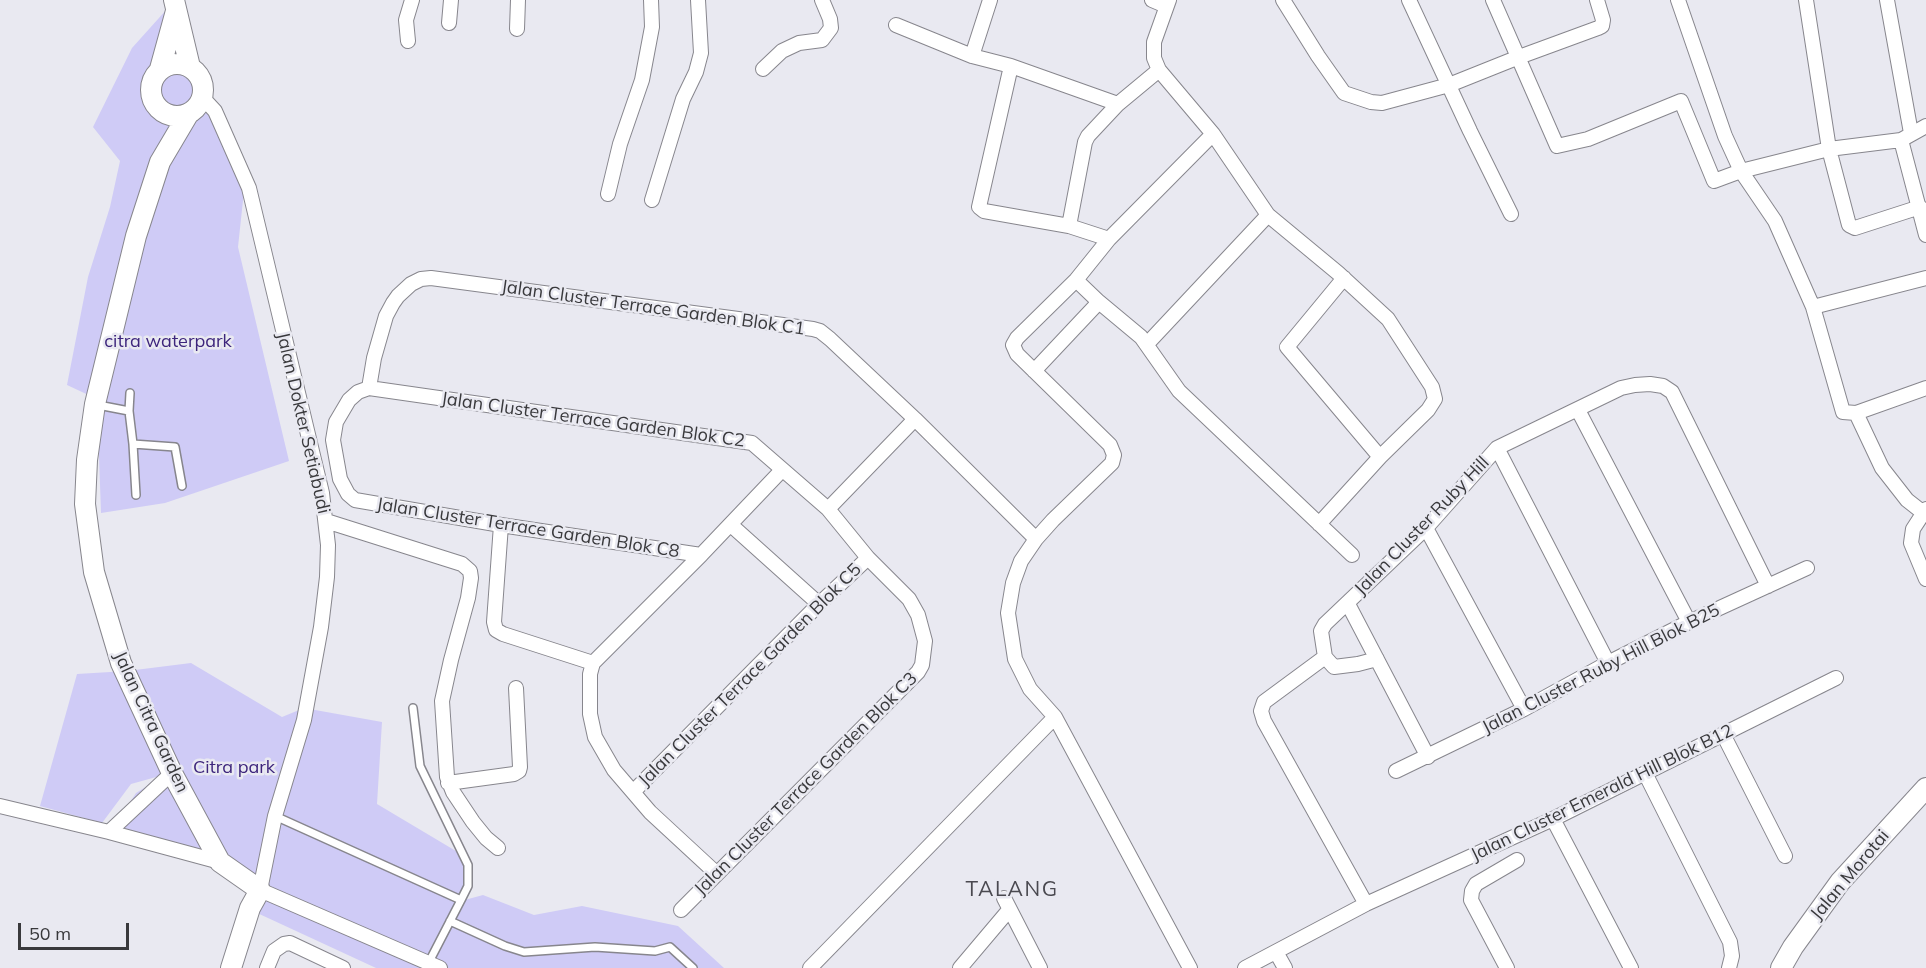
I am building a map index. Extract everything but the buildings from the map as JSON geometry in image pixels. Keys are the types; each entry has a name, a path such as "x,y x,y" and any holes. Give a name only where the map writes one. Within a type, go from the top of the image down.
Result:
{"street":[{"path":"408,41 406,20 412,0"},
{"path":"449,23 451,0"},
{"path":"517,29 518,0"},
{"path":"608,195 620,144 642,80 652,27 651,0"},
{"path":"652,200 683,99 696,72 701,54 698,0"},
{"path":"763,69 782,51 799,43 822,40 831,28 830,19 822,0"},
{"path":"972,56 990,0"},
{"path":"1152,0 1167,3 1154,42 1154,58 1159,70 1213,134 1268,215 1344,278 1388,319 1432,387 1435,399 1428,410 1319,524"},
{"path":"1283,0 1341,90 1346,94 1371,102 1387,103 1449,85 1600,27 1603,20 1598,2 1613,0"},
{"path":"1409,0 1511,214"},
{"path":"1493,0 1557,146 1588,139 1681,101 1714,181 1741,171 1829,149 1906,136 1926,126"},
{"path":"1678,0 1725,136 1741,171 1775,221 1813,307 1842,410 1846,414 1856,413 1926,388"},
{"path":"1806,0 1829,149 1850,227 1855,228 1920,207"},
{"path":"1887,0 1906,136 1926,235"},
{"path":"175,3 190,67 200,78 203,90 199,104 189,113 175,116 161,111 155,105 151,90 151,82 160,69 175,3"},
{"path":"896,25 972,56 1011,66 1118,104"},
{"path":"160,69 174,63 190,67"},
{"path":"1011,66 979,204 981,209 1069,226 1109,239"},
{"path":"1069,226 1088,136 1118,104 1159,70"},
{"name":"Jalan Dokter Setiabudi","path":"202,97 215,111 249,188 322,493 326,521 327,577 321,627 304,720 275,816 260,890 250,909 231,968"},
{"name":"Jalan Citra Garden","path":"160,162 161,111"},
{"name":"Jalan Citra Garden","path":"189,113 160,162 136,236 95,404 87,460 85,504 94,572 121,663 172,773 220,862 260,890 434,965"},
{"path":"1190,968 1055,717 1030,689 1015,659 1008,612 1012,583 1021,561 1053,520 1112,463 1114,455 1110,445 1015,351 1014,342 1076,279 1109,239 1213,134"},
{"path":"1147,344 1268,215"},
{"name":"Jalan Cluster Terrace Garden Blok C1","path":"369,388 386,316 398,296 411,284 421,279 431,278 813,329 820,331 830,339 915,419 1036,539"},
{"path":"1344,278 1287,347 1380,458"},
{"path":"1813,307 1926,278"},
{"path":"1076,279 1098,302 1147,344 1179,391 1352,555"},
{"path":"1034,371 1098,302"},
{"name":"Jalan Cluster Ruby Hill","path":"1325,657 1321,631 1326,624 1426,528 1497,448 1621,388 1650,384 1663,386 1672,392 1768,585"},
{"name":"Jalan Cluster Terrace Garden Blok C2","path":"369,388 747,441 758,446 828,509"},
{"name":"Jalan Cluster Terrace Garden Blok C8","path":"369,388 358,392 349,400 336,422 333,440 340,479 348,494 355,500 701,555"},
{"path":"1578,410 1689,622"},
{"path":"1856,413 1882,468 1907,500 1925,512 1913,529 1911,543 1926,579"},
{"path":"828,509 915,419"},
{"path":"1497,448 1608,663"},
{"path":"716,873 650,812 614,770 596,737 590,714 591,674 593,663 731,525 782,470"},
{"name":"Jalan Cluster Terrace Garden Blok C3","path":"681,910 918,672 922,665 925,641 915,608 868,558 828,509"},
{"path":"326,521 462,564 470,571 468,598 442,701 443,741 448,783 473,822 498,848"},
{"path":"501,525 494,622 496,630 593,663"},
{"path":"731,525 819,603"},
{"path":"1426,528 1524,709"},
{"name":"Jalan Cluster Terrace Garden Blok C5","path":"633,792 819,603 868,558"},
{"name":"Jalan Cluster Ruby Hill Blok B25","path":"1396,771 1524,709 1689,622 1807,568"},
{"path":"1348,604 1428,757"},
{"path":"1366,904 1264,722 1261,711 1264,702 1325,657 1337,667 1377,659"},
{"name":"Jalan Cluster Emerald Hill Blok B12","path":"1245,968 1366,904 1553,819 1836,678"},
{"path":"448,783 514,774 519,771 516,688"},
{"path":"810,968 1055,717"},
{"path":"1723,734 1785,856"},
{"path":"109,832 172,773"},
{"path":"1645,773 1730,942 1732,956 1730,968"},
{"name":"Jalan Morotai","path":"1781,968 1793,947 1840,882 1926,788"},
{"path":"0,806 220,862"},
{"path":"1553,819 1631,968"},
{"path":"1507,968 1471,900 1476,884 1517,860"},
{"path":"960,968 1007,904 1040,968"},
{"path":"267,968 274,951 290,943 343,968"},
{"path":"1276,952 1285,968"}],"lane":[{"path":"130,393 129,411 134,444 136,495"},
{"path":"95,404 129,411"},
{"path":"134,444 175,447 182,486"},
{"path":"413,708 420,766 468,865 468,886 450,921 434,965"},
{"path":"275,816 461,900"},
{"path":"450,921 505,946 524,952 595,947 655,951 670,947 693,968"}],"green space":[{"name":"citra waterpark","path":"167,9 244,191 238,247 289,461 165,503 101,513 97,399 67,385 88,277 110,207 120,161 93,127 132,48"},
{"name":"Citra park","path":"191,663 282,717 304,708 382,722 377,804 471,860 473,885 461,901 483,895 534,915 582,906 678,926 724,968 376,968 255,912 259,893 220,862 107,838 136,793 167,774 131,784 102,823 40,806 77,674 127,671"}],"district":[{"name":"TALANG","path":"1012,890"}]}
